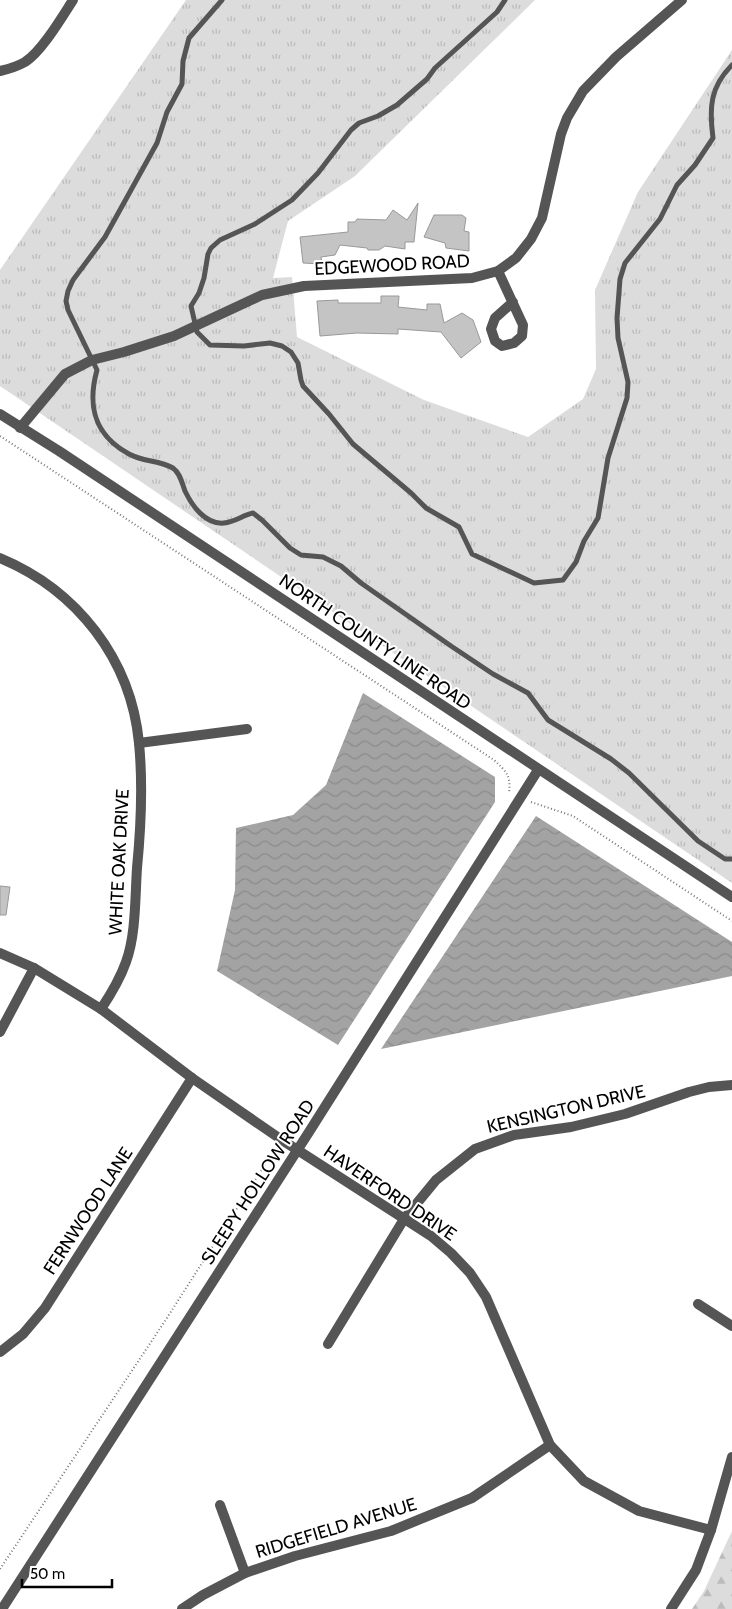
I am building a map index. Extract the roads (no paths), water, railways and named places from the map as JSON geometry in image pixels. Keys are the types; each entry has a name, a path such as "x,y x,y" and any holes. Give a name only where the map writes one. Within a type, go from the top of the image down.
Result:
{"street":[{"path":"0,71 27,61 43,44 73,0"},
{"name":"EDGEWOOD ROAD","path":"20,428 65,374 92,360 158,341 196,326 262,295 304,286 472,278 498,272 516,258 531,239 542,218 561,134 567,118 583,91 616,57 682,0"},
{"path":"498,272 513,302"},
{"name":"NORTH COUNTY LINE ROAD","path":"0,414 59,451 732,897"},
{"name":"WHITE OAK DRIVE","path":"0,558 23,567 59,592 75,606 98,634 123,678 135,721 139,743 140,829 131,944 122,972 101,1009"},
{"path":"139,743 247,729"},
{"name":"SLEEPY HOLLOW ROAD","path":"2,1609 298,1150 538,770"},
{"name":"HAVERFORD DRIVE","path":"0,953 34,968 101,1009 192,1078 282,1140 431,1236 470,1273 486,1297 550,1445 584,1481 638,1511 711,1530"},
{"path":"0,1032 34,968"},
{"name":"FERNWOOD LANE","path":"0,1352 23,1334 45,1308 192,1078"},
{"name":"KENSINGTON DRIVE","path":"328,1344 404,1219 436,1180 469,1153 489,1142 514,1135 571,1127 665,1102 689,1092 709,1087 732,1085"},
{"path":"698,1304 732,1326"},
{"name":"RIDGEFIELD AVENUE","path":"182,1609 203,1595 245,1573 295,1556 391,1531 472,1498 550,1445"},
{"path":"671,1609 696,1570 711,1530 732,1457"},
{"path":"220,1505 245,1573"}],"lane":[{"path":"222,0 190,38 183,61 182,84 167,112 157,143 106,236 73,280 68,291 66,301 68,310 97,370 94,383 94,418 110,440 130,454 163,463 175,470 186,492 201,514 211,520 223,523 245,514 253,513 290,548 301,555 323,557 340,566 360,583 484,668 528,693 548,720 611,759 629,773 698,842 725,859 732,859"},
{"path":"505,0 497,12 397,105 378,116 359,123 351,130 318,173 292,200 255,224 220,240 211,248 199,293 191,306 197,332 210,345 244,346 270,343 282,346 291,352 298,363 300,380 303,386 353,444 426,508 458,528 472,554 534,583 563,580 576,562 584,541 598,518 608,458 627,398 628,382 618,338 617,318 620,279 625,263 660,219 677,185 695,165 713,138 711,103 719,81 732,65"}],"water":[{"path":"363,693 495,777 495,802 338,1045 217,971 235,890 236,828 293,815 326,785"},
{"path":"536,816 732,942 732,976 381,1049"}]}
